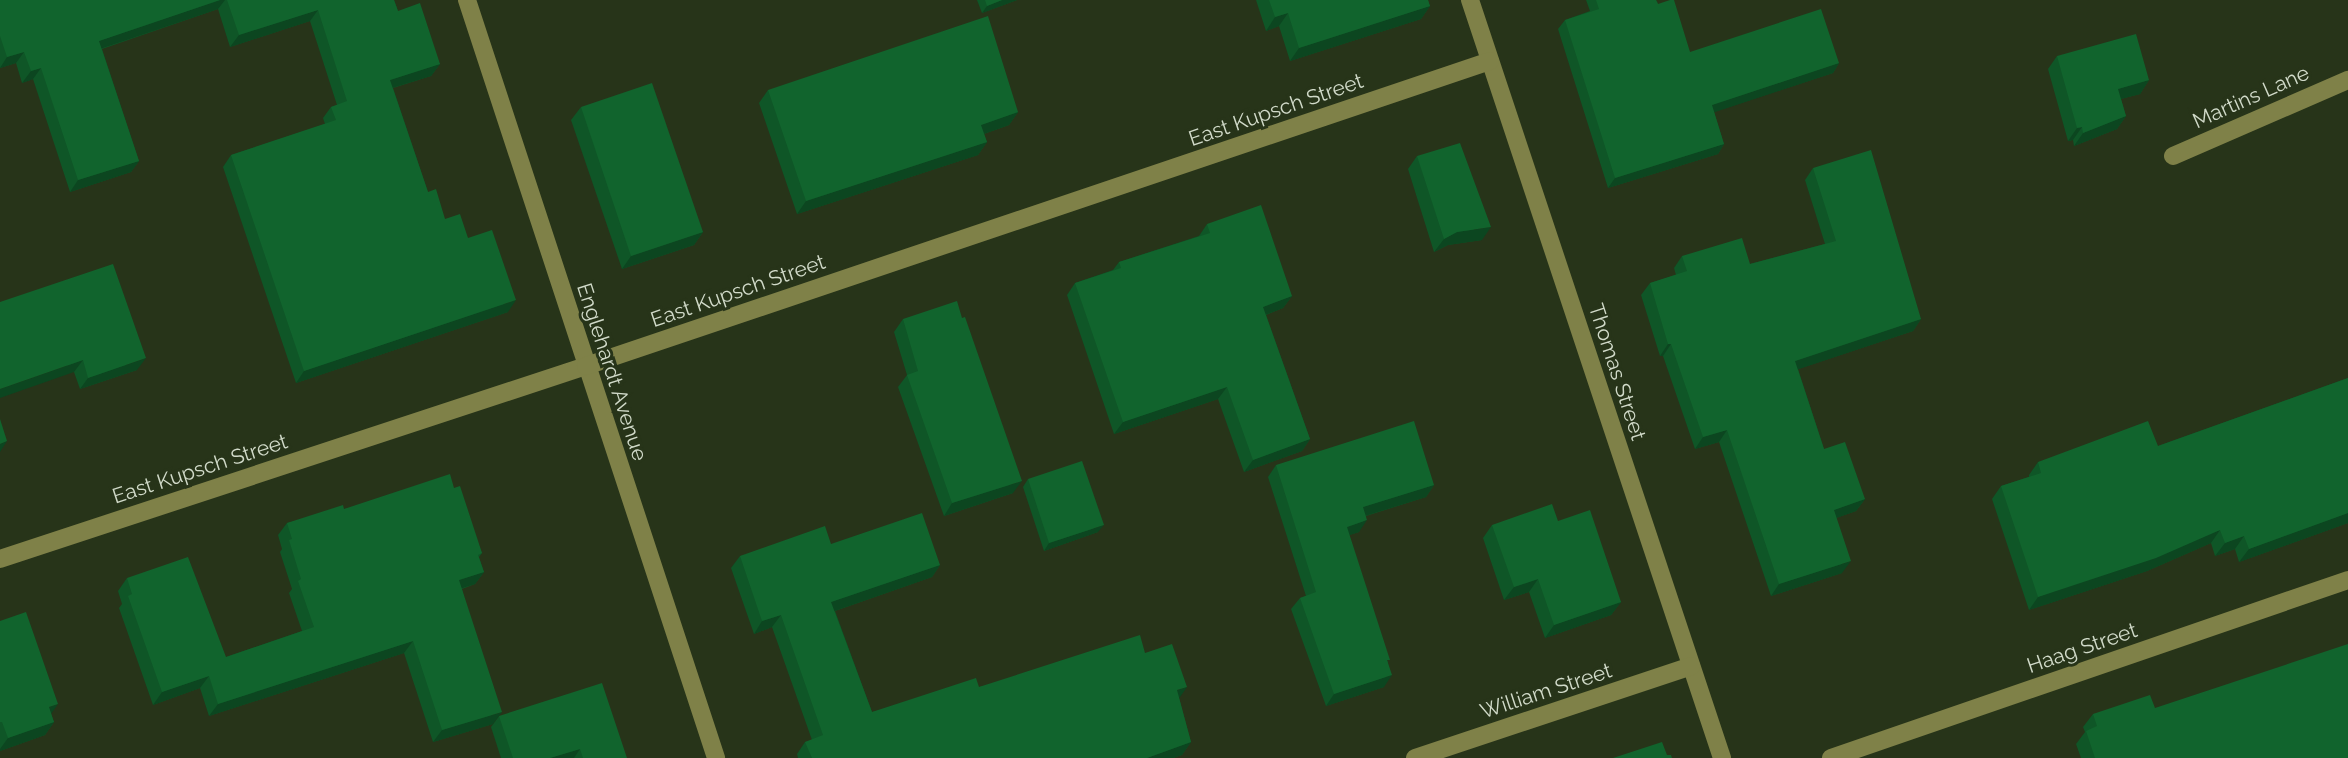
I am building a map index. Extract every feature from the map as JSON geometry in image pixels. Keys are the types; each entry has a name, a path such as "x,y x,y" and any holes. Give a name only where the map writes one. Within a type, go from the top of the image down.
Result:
{"street":[{"name":"Englehardt Avenue","path":"467,0 716,758"},
{"name":"Thomas Street","path":"1470,0 1722,758"},
{"name":"East Kupsch Street","path":"0,559 586,366 1490,61"},
{"name":"Martins Lane","path":"2173,156 2348,80"},
{"name":"Haag Street","path":"1831,758 2348,580"},
{"name":"William Street","path":"1415,758 1691,666"}],"building":[{"path":"0,0 220,0 99,41 139,161 78,180 41,68 31,71 24,52 7,57 0,36"},
{"path":"227,0 394,0 398,11 420,3 440,64 390,80 428,192 436,189 445,219 460,214 468,238 492,230 516,300 304,371 231,155 336,120 331,107 347,101 318,10 239,35"},
{"path":"985,0 1002,0 987,6"},
{"path":"1269,0 1428,0 1430,6 1299,48 1288,13 1275,17"},
{"path":"1596,0 1656,0 1658,4 1674,0 1690,52 1821,9 1839,63 1712,105 1724,144 1615,178 1565,20 1599,9"},
{"path":"988,16 1018,112 981,125 987,142 806,201 768,90"},
{"path":"2136,34 2149,80 2118,89 2126,116 2083,133 2082,127 2077,128 2057,56"},
{"path":"652,83 703,232 631,256 581,107"},
{"path":"1460,143 1491,227 1457,232 1444,239 1417,156"},
{"path":"1871,150 1921,319 1795,361 1824,449 1845,442 1865,499 1834,510 1851,561 1779,584 1727,430 1703,437 1671,344 1668,344 1650,283 1687,271 1682,256 1742,238 1750,264 1836,241 1813,168"},
{"path":"1261,205 1292,296 1263,307 1310,439 1253,460 1227,387 1123,422 1075,283 1121,268 1119,262 1210,233 1207,224"},
{"path":"113,264 146,358 88,378 83,360 0,389 0,302"},
{"path":"957,301 1022,481 952,503 907,375 918,371 903,319"},
{"path":"2348,378 2348,513 2249,549 2244,536 2225,543 2220,530 2156,558 2038,597 2001,486 2041,473 2038,462 2148,421 2158,446"},
{"path":"0,419 7,441 0,444"},
{"path":"1414,421 1434,485 1363,507 1367,520 1347,527 1390,660 1387,660 1392,675 1334,694 1300,598 1316,592 1276,465"},
{"path":"1082,461 1104,525 1049,543 1028,479"},
{"path":"450,474 454,488 460,486 482,553 478,555 484,572 459,580 502,712 442,730 413,641 218,704 209,676 162,692 128,596 132,594 127,578 188,557 226,657 314,627 298,581 301,579 289,540 292,539 287,523 343,505 344,509"},
{"path":"1552,504 1558,521 1590,510 1621,602 1554,625 1538,579 1514,587 1492,525"},
{"path":"922,513 940,565 831,602 872,712 976,678 979,687 1140,635 1145,653 1172,644 1187,687 1177,690 1191,742 1147,758 812,758 805,742 823,735 781,615 762,621 740,556 825,526 831,544"},
{"path":"26,612 58,704 49,707 54,722 8,738 0,722 0,621"},
{"path":"2348,644 2348,758 2095,758 2086,731 2097,726 2093,714 2150,695 2155,708"},
{"path":"602,683 627,758 583,758 580,749 550,758 513,758 499,716"},
{"path":"1662,742 1667,755 1672,758 1613,758"}]}
